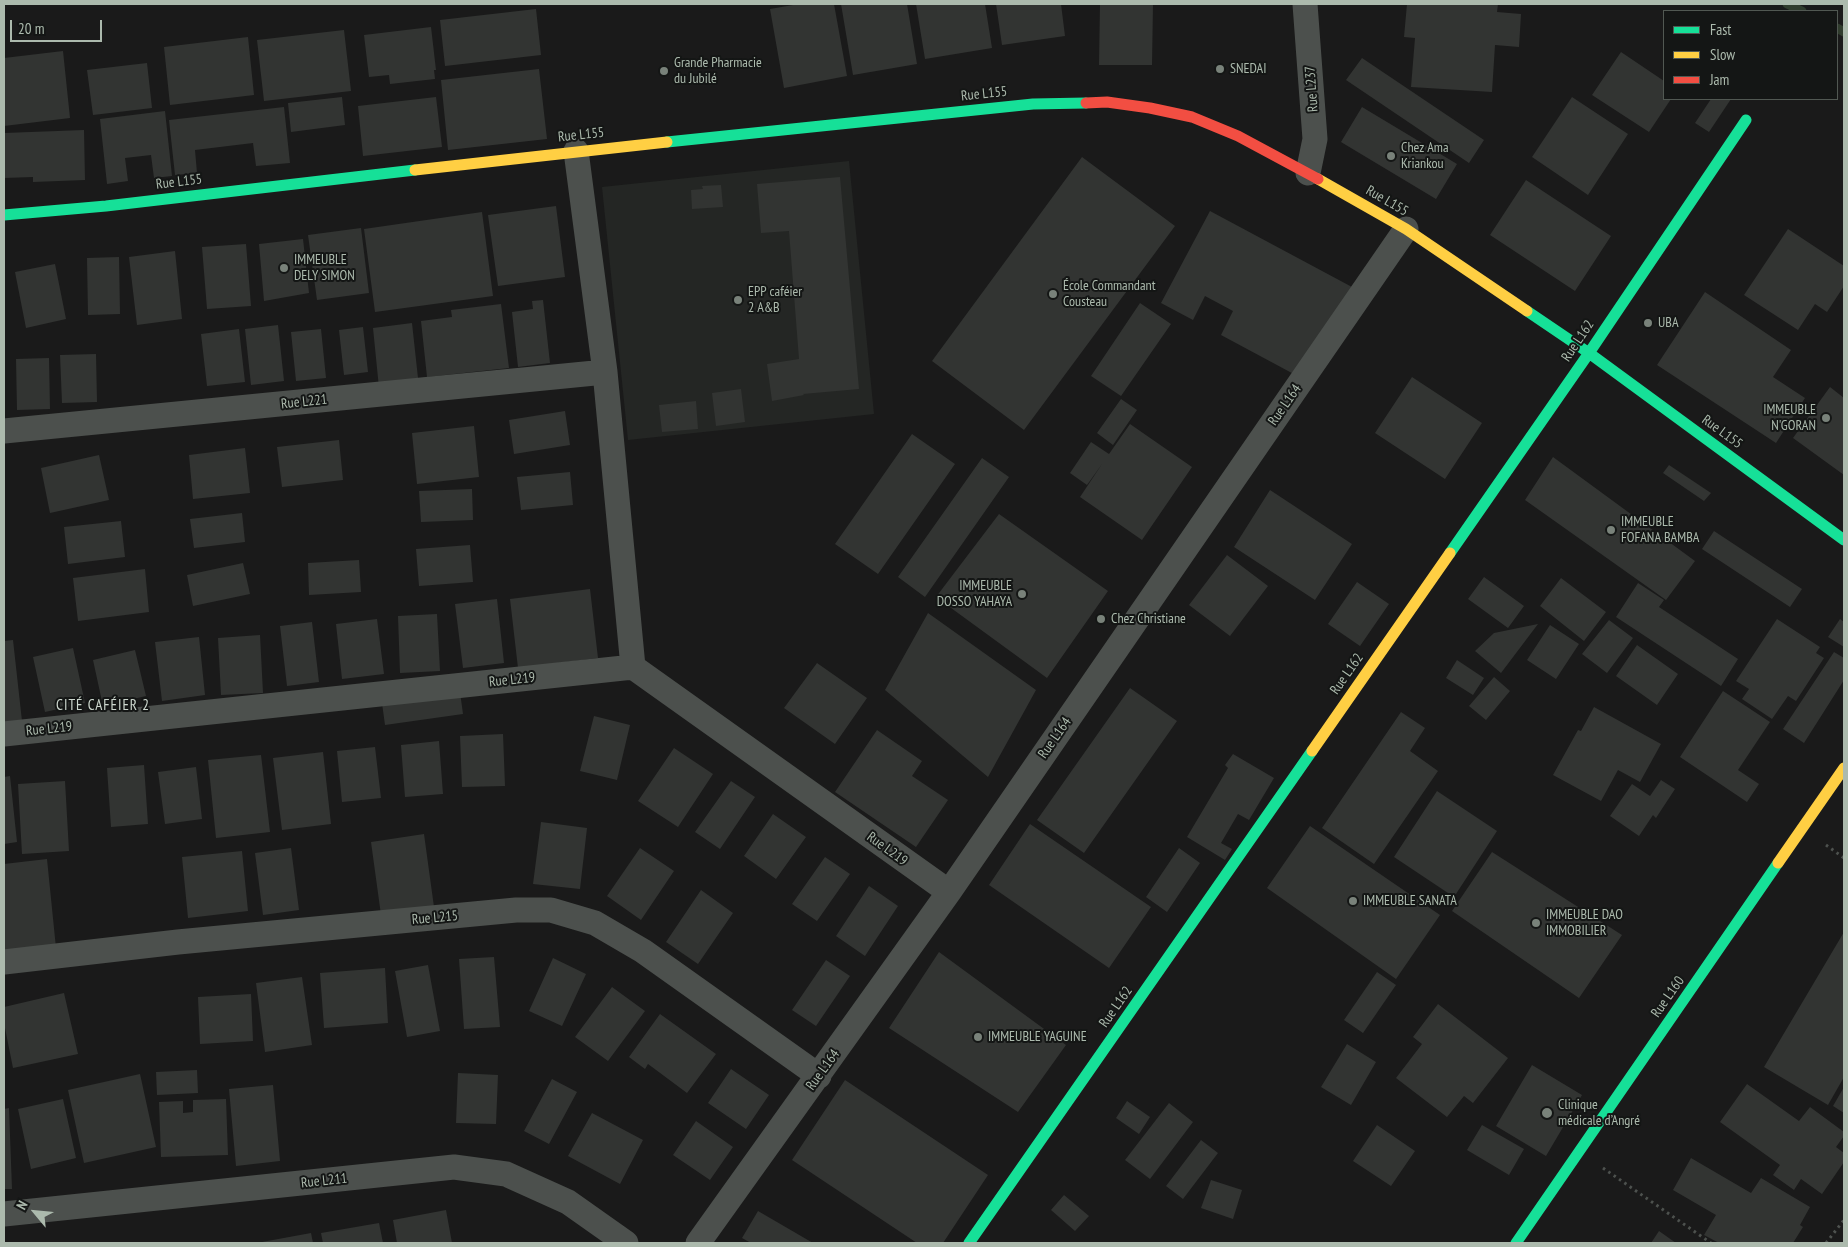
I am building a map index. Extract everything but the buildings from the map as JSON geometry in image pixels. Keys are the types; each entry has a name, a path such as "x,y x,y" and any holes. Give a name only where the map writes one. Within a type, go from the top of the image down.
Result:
{"street":[{"name":"Rue L237","path":"1305,4 1315,139 1308,174"},
{"name":"Rue L155","path":"4,215 106,206 576,151 1033,104 1107,102 1150,108 1192,117 1238,136 1406,229 1589,352 1844,540"},
{"name":"Rue L162","path":"969,1243 1589,352 1746,120"},
{"path":"576,151 605,372 633,667"},
{"name":"Rue L164","path":"698,1243 949,892 1406,229"},
{"name":"Rue L221","path":"4,431 605,372"},
{"name":"Rue L219","path":"4,734 633,667 949,892"},
{"name":"Rue L160","path":"1516,1243 1844,768"},
{"name":"Rue L215","path":"4,962 178,942 516,910 551,910 595,923 643,951 819,1076"},
{"name":"Rue L211","path":"4,1214 454,1167 506,1174 568,1202 626,1243"}],"path":[{"path":"1579,1152 1711,1243"},
{"path":"1826,1243 1844,1220"}],"shaded area":[{"name":"EPP caféier 2 A&B","path":"849,161 874,414 628,440 602,187"}],"waterway":[{"path":"1787,4 1800,10"},
{"path":"1838,29 1844,32"}],"traffic: fast":[{"path":"667,142 1033,104 1086,103"},
{"path":"1450,553 1589,353 1746,120"},
{"path":"4,215 106,206 415,170"},
{"path":"1527,311 1589,353 1844,540"},
{"path":"969,1243 1312,751"},
{"path":"1516,1243 1778,863"}],"traffic: slow":[{"path":"415,170 667,142"},
{"path":"1318,179 1406,229 1527,311"},
{"path":"1312,751 1450,553"},
{"path":"1778,863 1844,768"}],"traffic: jam":[{"path":"1086,103 1107,102 1150,108 1192,117 1238,136 1318,179"}],"place":[{"name":"SNEDAI","path":"1220,69"},
{"name":"Grande Pharmacie du Jubilé","path":"664,71"},
{"name":"Chez Ama Kriankou","path":"1391,156"},
{"name":"IMMEUBLE DELY SIMON","path":"284,268"},
{"name":"École Commandant Cousteau","path":"1053,294"},
{"name":"EPP caféier 2 A&B","path":"738,300"},
{"name":"UBA","path":"1648,323"},
{"name":"IMMEUBLE N'GORAN","path":"1826,418"},
{"name":"IMMEUBLE FOFANA BAMBA","path":"1611,530"},
{"name":"IMMEUBLE DOSSO YAHAYA","path":"1022,594"},
{"name":"Chez Christiane","path":"1101,619"},
{"name":"IMMEUBLE SANATA","path":"1353,901"},
{"name":"IMMEUBLE DAO IMMOBILIER","path":"1536,923"},
{"name":"IMMEUBLE YAGUINE","path":"978,1037"},
{"name":"Clinique médicale d’Angré","path":"1547,1113"}],"district":[{"name":"CITÉ CAFÉIER 2","path":"103,706"}]}
